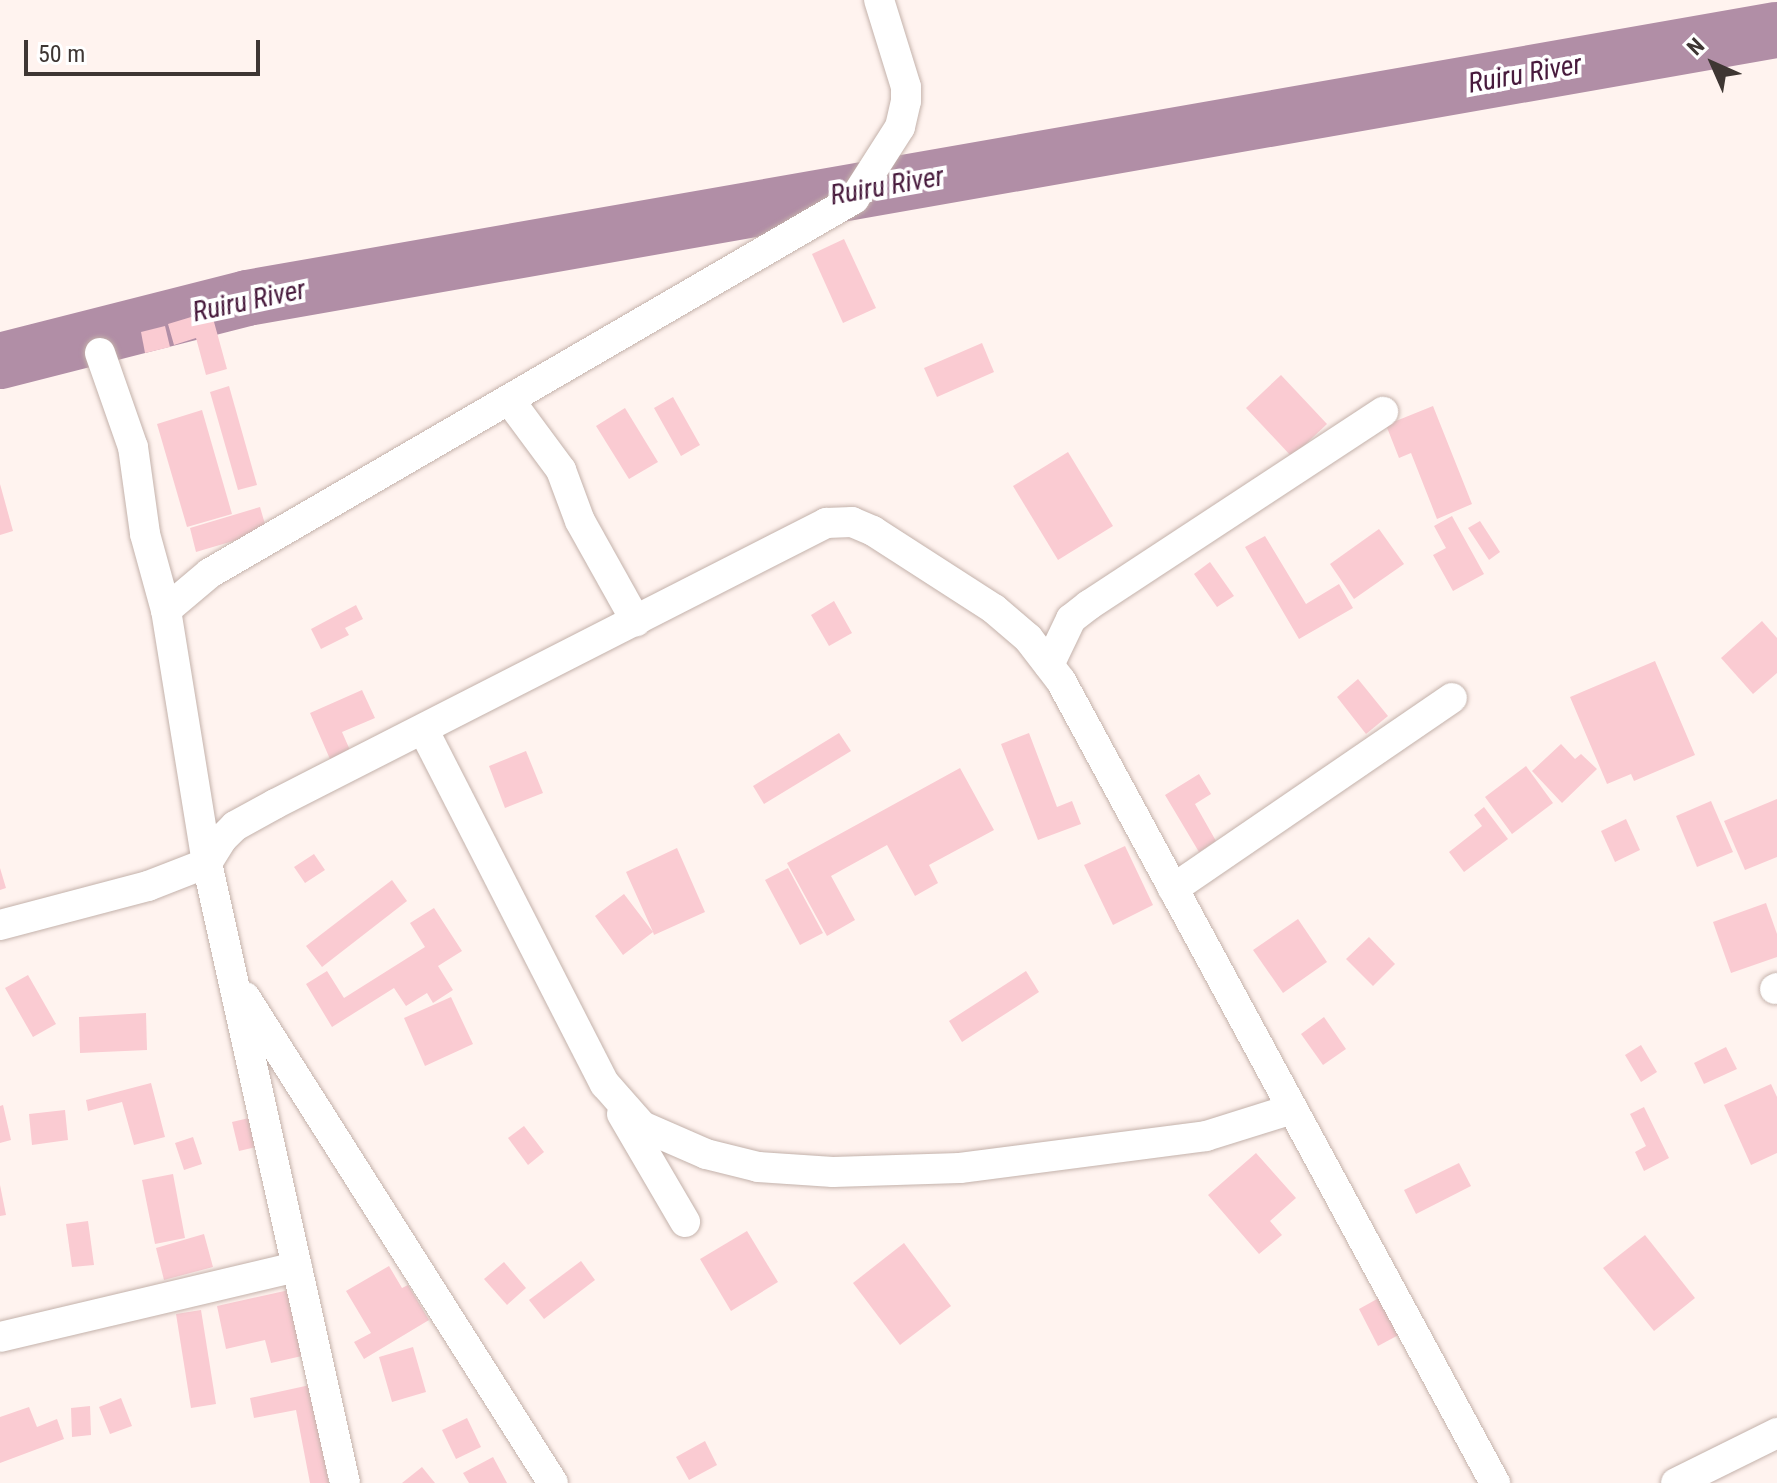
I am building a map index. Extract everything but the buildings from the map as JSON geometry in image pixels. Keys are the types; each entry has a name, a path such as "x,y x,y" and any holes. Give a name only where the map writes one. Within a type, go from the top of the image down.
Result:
{"street":[{"path":"166,610 210,573 854,199 900,127 906,87 879,0"},
{"path":"100,353 133,447 145,534 166,610 207,863 345,1483"},
{"path":"510,401 561,470 580,521 636,621"},
{"path":"1049,665 1071,619 1089,605 1383,412"},
{"path":"0,925 148,886 207,863 222,839 235,826 826,523 852,522 873,531 994,609 1028,638 1049,665 1495,1483"},
{"path":"1173,889 1452,698"},
{"path":"424,731 605,1084 685,1222"},
{"path":"233,979 553,1483"},
{"path":"605,1084 642,1126 706,1154 758,1167 833,1172 960,1168 1206,1136 1292,1109"},
{"path":"0,1337 297,1267"},
{"path":"1676,1483 1777,1433"}],"waterway":[{"name":"Ruiru River","path":"0,361 247,298 1777,30"}]}
